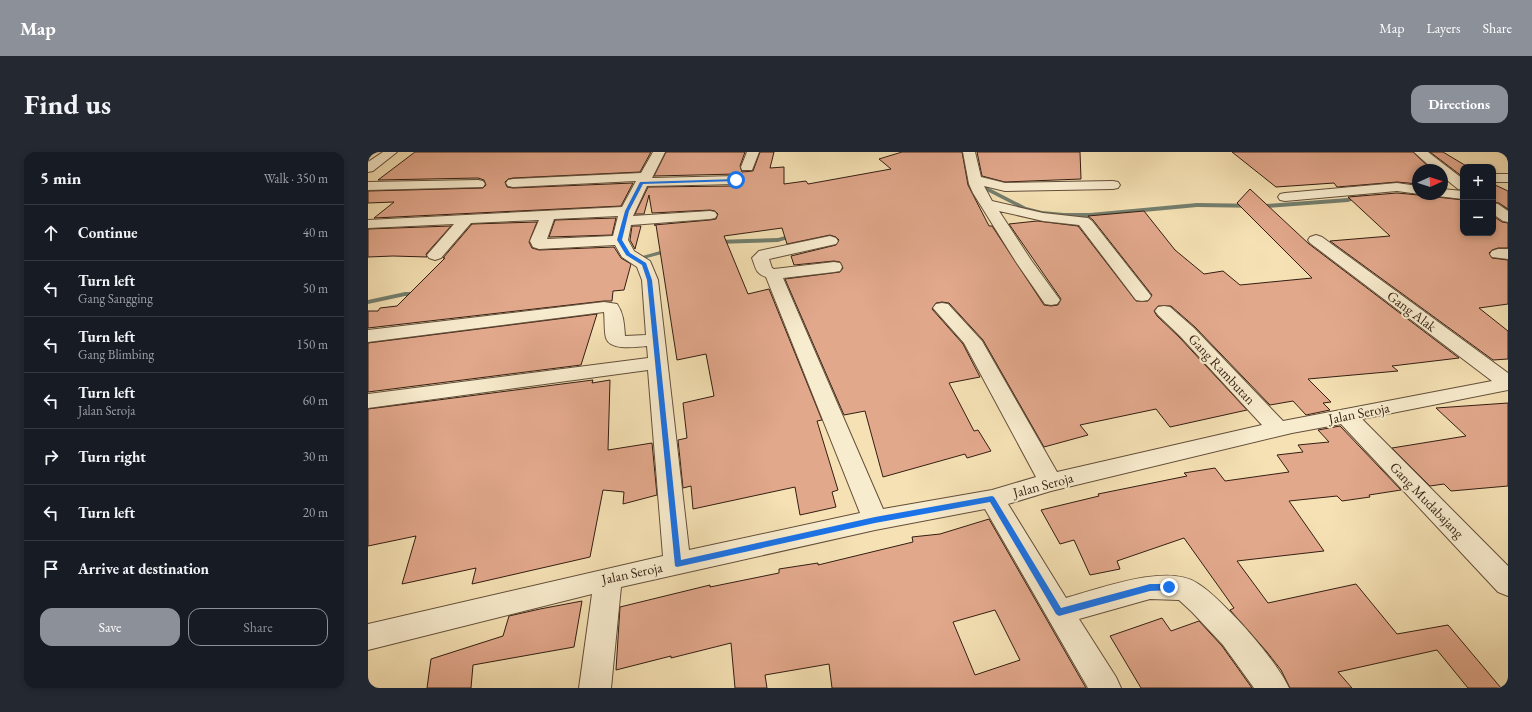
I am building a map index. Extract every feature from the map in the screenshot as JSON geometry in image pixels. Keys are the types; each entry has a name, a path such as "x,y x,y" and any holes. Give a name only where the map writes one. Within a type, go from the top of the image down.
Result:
{"street":[{"path":"368,153 391,152"},
{"path":"368,168 391,152"},
{"path":"620,240 626,216 643,180 659,152"},
{"path":"747,167 753,152"},
{"path":"969,152 980,190 1024,262 1051,300"},
{"path":"1420,152 1452,176"},
{"path":"1496,178 1508,178"},
{"path":"513,183 643,180 736,180"},
{"path":"368,186 478,184"},
{"path":"980,190 1005,187 1113,186"},
{"path":"1285,197 1397,188 1412,189"},
{"path":"980,190 1043,217 1083,221 1087,224 1142,296"},
{"path":"1448,194 1460,195"},
{"path":"368,224 548,216 710,215"},
{"path":"548,216 538,244 620,240"},
{"path":"435,255 467,219"},
{"path":"620,240 636,259 650,280 677,564"},
{"name":"Gang Alak","path":"1316,240 1508,383"},
{"path":"830,241 762,256 760,258 763,269 772,274 834,267"},
{"path":"772,274 875,520"},
{"path":"368,336 604,307 611,308 613,312 616,338 624,342 655,340"},
{"path":"942,308 972,341 1051,482"},
{"name":"Gang Rambutan","path":"1164,311 1187,332 1278,429"},
{"path":"368,401 658,363"},
{"name":"Jalan Seroja","path":"368,637 608,578 875,520 992,499 1051,482 1278,429 1508,383"},
{"name":"Gang Mudabajang","path":"1346,416 1508,584"},
{"path":"992,499 1105,688"},
{"path":"595,688 608,578"},
{"path":"1059,612 1150,587 1169,587 1186,590 1202,603 1234,636 1273,688"}],"building":[{"path":"415,152 651,152 640,172 513,178 508,179 505,182 507,187 513,188 633,183 621,206 374,218 394,202 368,203 368,191 483,188 486,185 484,180 478,178 378,180"},
{"path":"666,152 745,152 740,166 742,172 753,171 760,152 774,152 770,168 784,167 784,184 806,181 808,184 891,169 879,159 902,152 962,152 968,185 989,226 992,226 1044,305 1051,306 1058,305 1061,299 1009,224 1037,221 1078,226 1136,301 1148,301 1152,295 1093,220 1088,216 1144,211 1175,250 1204,274 1223,271 1240,285 1312,278 1237,203 1250,189 1309,244 1459,358 1392,366 1398,371 1308,379 1331,402 1323,403 1330,410 1306,415 1293,401 1270,405 1195,327 1171,306 1158,306 1154,311 1157,316 1179,337 1247,410 1170,427 1156,409 1080,425 1088,435 1044,447 983,340 949,303 936,303 932,309 963,344 980,377 949,383 974,431 978,430 991,451 967,458 965,454 883,477 865,411 844,415 785,279 840,272 843,268 840,262 834,261 794,265 791,256 836,245 839,240 830,235 787,244 782,228 724,236 748,294 769,289 822,420 817,421 838,490 832,492 836,507 800,515 795,487 693,509 691,486 683,488 678,440 687,438 683,403 714,396 706,354 677,360 656,225 654,225 716,219 718,214 715,211 710,210 652,213 649,195 644,214 635,214 648,187 736,186 742,184 744,179 736,174 654,176"},
{"path":"977,152 1080,152 1081,179 1005,182 982,176"},
{"path":"1232,152 1413,152 1426,164 1412,164 1412,183 1397,182 1337,187 1334,183 1276,187"},
{"path":"1430,152 1443,152 1463,164 1460,164 1460,175 1448,166 1448,164"},
{"path":"1496,185 1508,191 1508,209 1496,202"},
{"path":"1397,193 1412,194 1412,200 1448,200 1448,198 1460,200 1460,236 1496,236 1496,218 1502,222 1508,223 1508,248 1498,248 1489,253 1492,258 1508,260 1508,304 1479,308 1508,331 1508,359 1493,360 1330,241 1390,236 1348,197"},
{"path":"616,218 612,235 549,237 555,220"},
{"path":"537,222 529,242 532,248 539,250 614,247 621,258 631,264 624,290 613,291 612,301 368,328 368,311 378,311 380,308 397,306 445,258 443,258 472,224"},
{"path":"451,226 426,254 427,257 368,257 368,229"},
{"path":"632,226 641,226 635,249 630,240"},
{"path":"597,314 581,365 368,392 368,343"},
{"path":"593,380 592,383 610,380 608,450 652,443 657,495 623,504 624,492 603,490 590,557 472,584 476,568 402,584 416,536 368,546 368,409"},
{"path":"1508,403 1508,486 1451,491 1444,484 1430,486 1392,448 1466,436 1436,408"},
{"path":"1340,426 1401,490 1342,501 1337,496 1289,501 1324,551 1237,561 1268,603 1356,584 1397,634 1448,625 1501,688 1468,688 1437,650 1338,672 1352,688 1290,688 1281,670 1230,610 1234,608 1184,538 1117,561 1120,569 1090,575 1074,540 1060,544 1041,510 1099,496 1098,494 1187,476 1184,473 1215,468 1225,481 1289,472 1277,455 1303,452 1298,445 1329,442 1318,430"},
{"path":"989,519 1086,688 832,688 829,664 765,675 767,688 735,688 731,643 616,670 620,607 710,585 710,587 779,573 779,569 818,563 818,565 913,542 912,537 940,534","holes":["995,610 1020,660 975,675 953,622"]},
{"path":"582,601 574,647 473,665 471,688 427,688 431,659 503,636 509,616"},
{"path":"1162,618 1171,631 1199,621 1222,646 1252,688 1141,688 1110,636"}],"waterway":[{"path":"958,182 985,188 1024,208 1042,213 1064,215 1090,215 1197,205 1266,206 1348,200 1361,197"},
{"path":"1496,207 1508,209"},
{"path":"716,242 778,240 796,235"},
{"path":"617,264 671,250"},
{"path":"368,302 405,294 418,294"}],"route":[{"path":"736,180 642,182 627,211 620,240 628,254 644,264 650,280 677,564 875,520 992,499 1059,612 1150,587 1169,587"}]}
